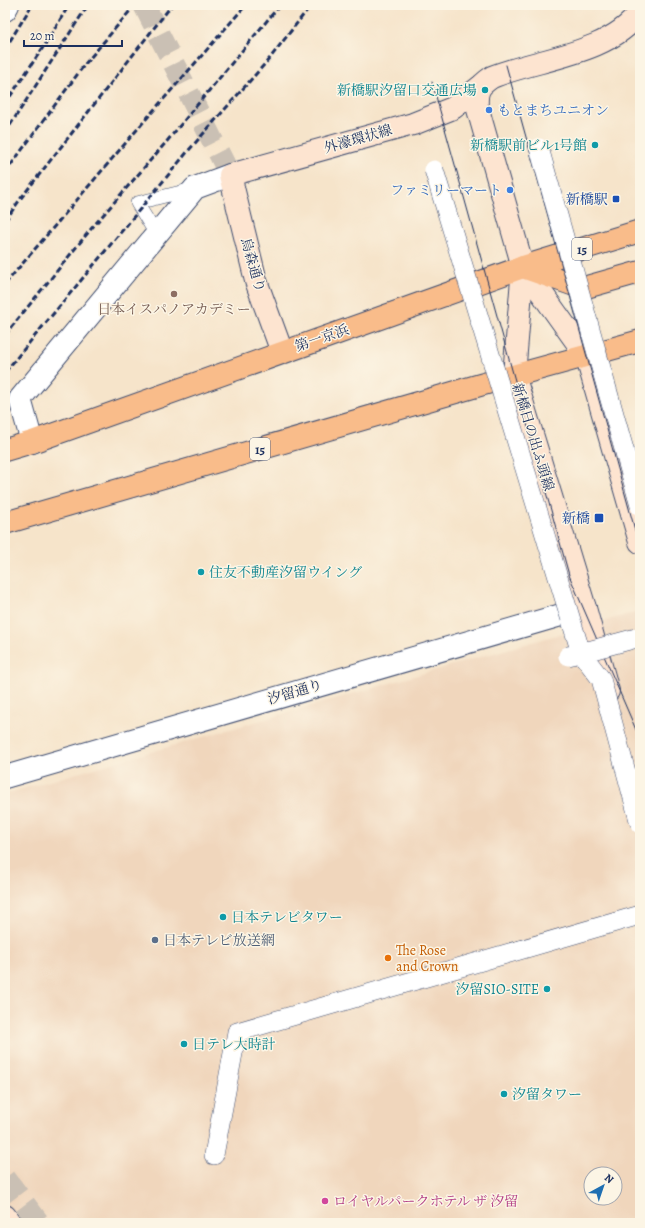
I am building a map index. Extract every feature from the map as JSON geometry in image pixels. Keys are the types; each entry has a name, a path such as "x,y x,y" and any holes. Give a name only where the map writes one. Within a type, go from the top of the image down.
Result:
{"main road":[{"name":"外濠環状線","path":"230,175 413,124 453,108 492,77 596,45 614,36 628,26 640,12"},
{"path":"480,87 476,96 477,106 523,267 586,356 640,542"},
{"name":"烏森通り","path":"230,175 256,281 282,352"},
{"name":"第一京浜","path":"5,450 32,442 523,267 640,231"},
{"path":"523,267 583,288 640,272"},
{"name":"新橋日の出ふ頭線","path":"523,267 514,375 585,608 640,802"},
{"name":"15","path":"5,523 514,375 640,340"},
{"path":"5,1216 10,1223"}],"street":[{"path":"5,10 8,5"},
{"path":"539,148 640,506"},
{"path":"434,170 574,654 600,679 640,824"},
{"path":"32,442 20,399 195,188 230,175"},
{"name":"汐留通り","path":"5,775 585,608"},
{"path":"574,654 640,638"},
{"path":"214,1155 237,1032 640,915"}],"lane":[{"path":"156,234 137,203 195,188"}],"shaded area":[{"name":"汐留SIO-SITE","path":"640,611 640,1223 5,1223 5,794"}],"tunnel":[{"path":"144,5 230,175"},
{"path":"5,1178 39,1223"}],"tram line":[{"path":"506,65 640,548"},
{"path":"432,82 569,575 640,739"}],"railway":[{"path":"5,49 32,5"},
{"path":"5,104 46,43 69,5"},
{"path":"5,133 88,5"},
{"path":"5,173 85,64 135,5"},
{"path":"5,221 21,198 172,5"},
{"path":"5,284 246,5"},
{"path":"5,335 91,229 168,140 280,5"},
{"path":"5,372 189,150 270,58 311,5"}],"place":[{"name":"新橋駅汐留口交通広場","path":"485,90"},
{"name":"もとまちユニオン","path":"489,110"},
{"name":"新橋駅前ビル1号館","path":"595,145"},
{"name":"ファミリーマート","path":"510,190"},
{"name":"新橋駅","path":"616,199"},
{"name":"日本イスパノアカデミー","path":"174,294"},
{"name":"新橋","path":"599,518"},
{"name":"住友不動産汐留ウイング","path":"201,572"},
{"name":"日本テレビタワー","path":"223,917"},
{"name":"日本テレビ放送網","path":"155,940"},
{"name":"The Rose and Crown","path":"388,958"},
{"name":"汐留SIO-SITE","path":"547,989"},
{"name":"日テレ大時計","path":"184,1044"},
{"name":"汐留タワー","path":"504,1094"},
{"name":"ロイヤルパークホテル ザ 汐留","path":"325,1201"}]}
